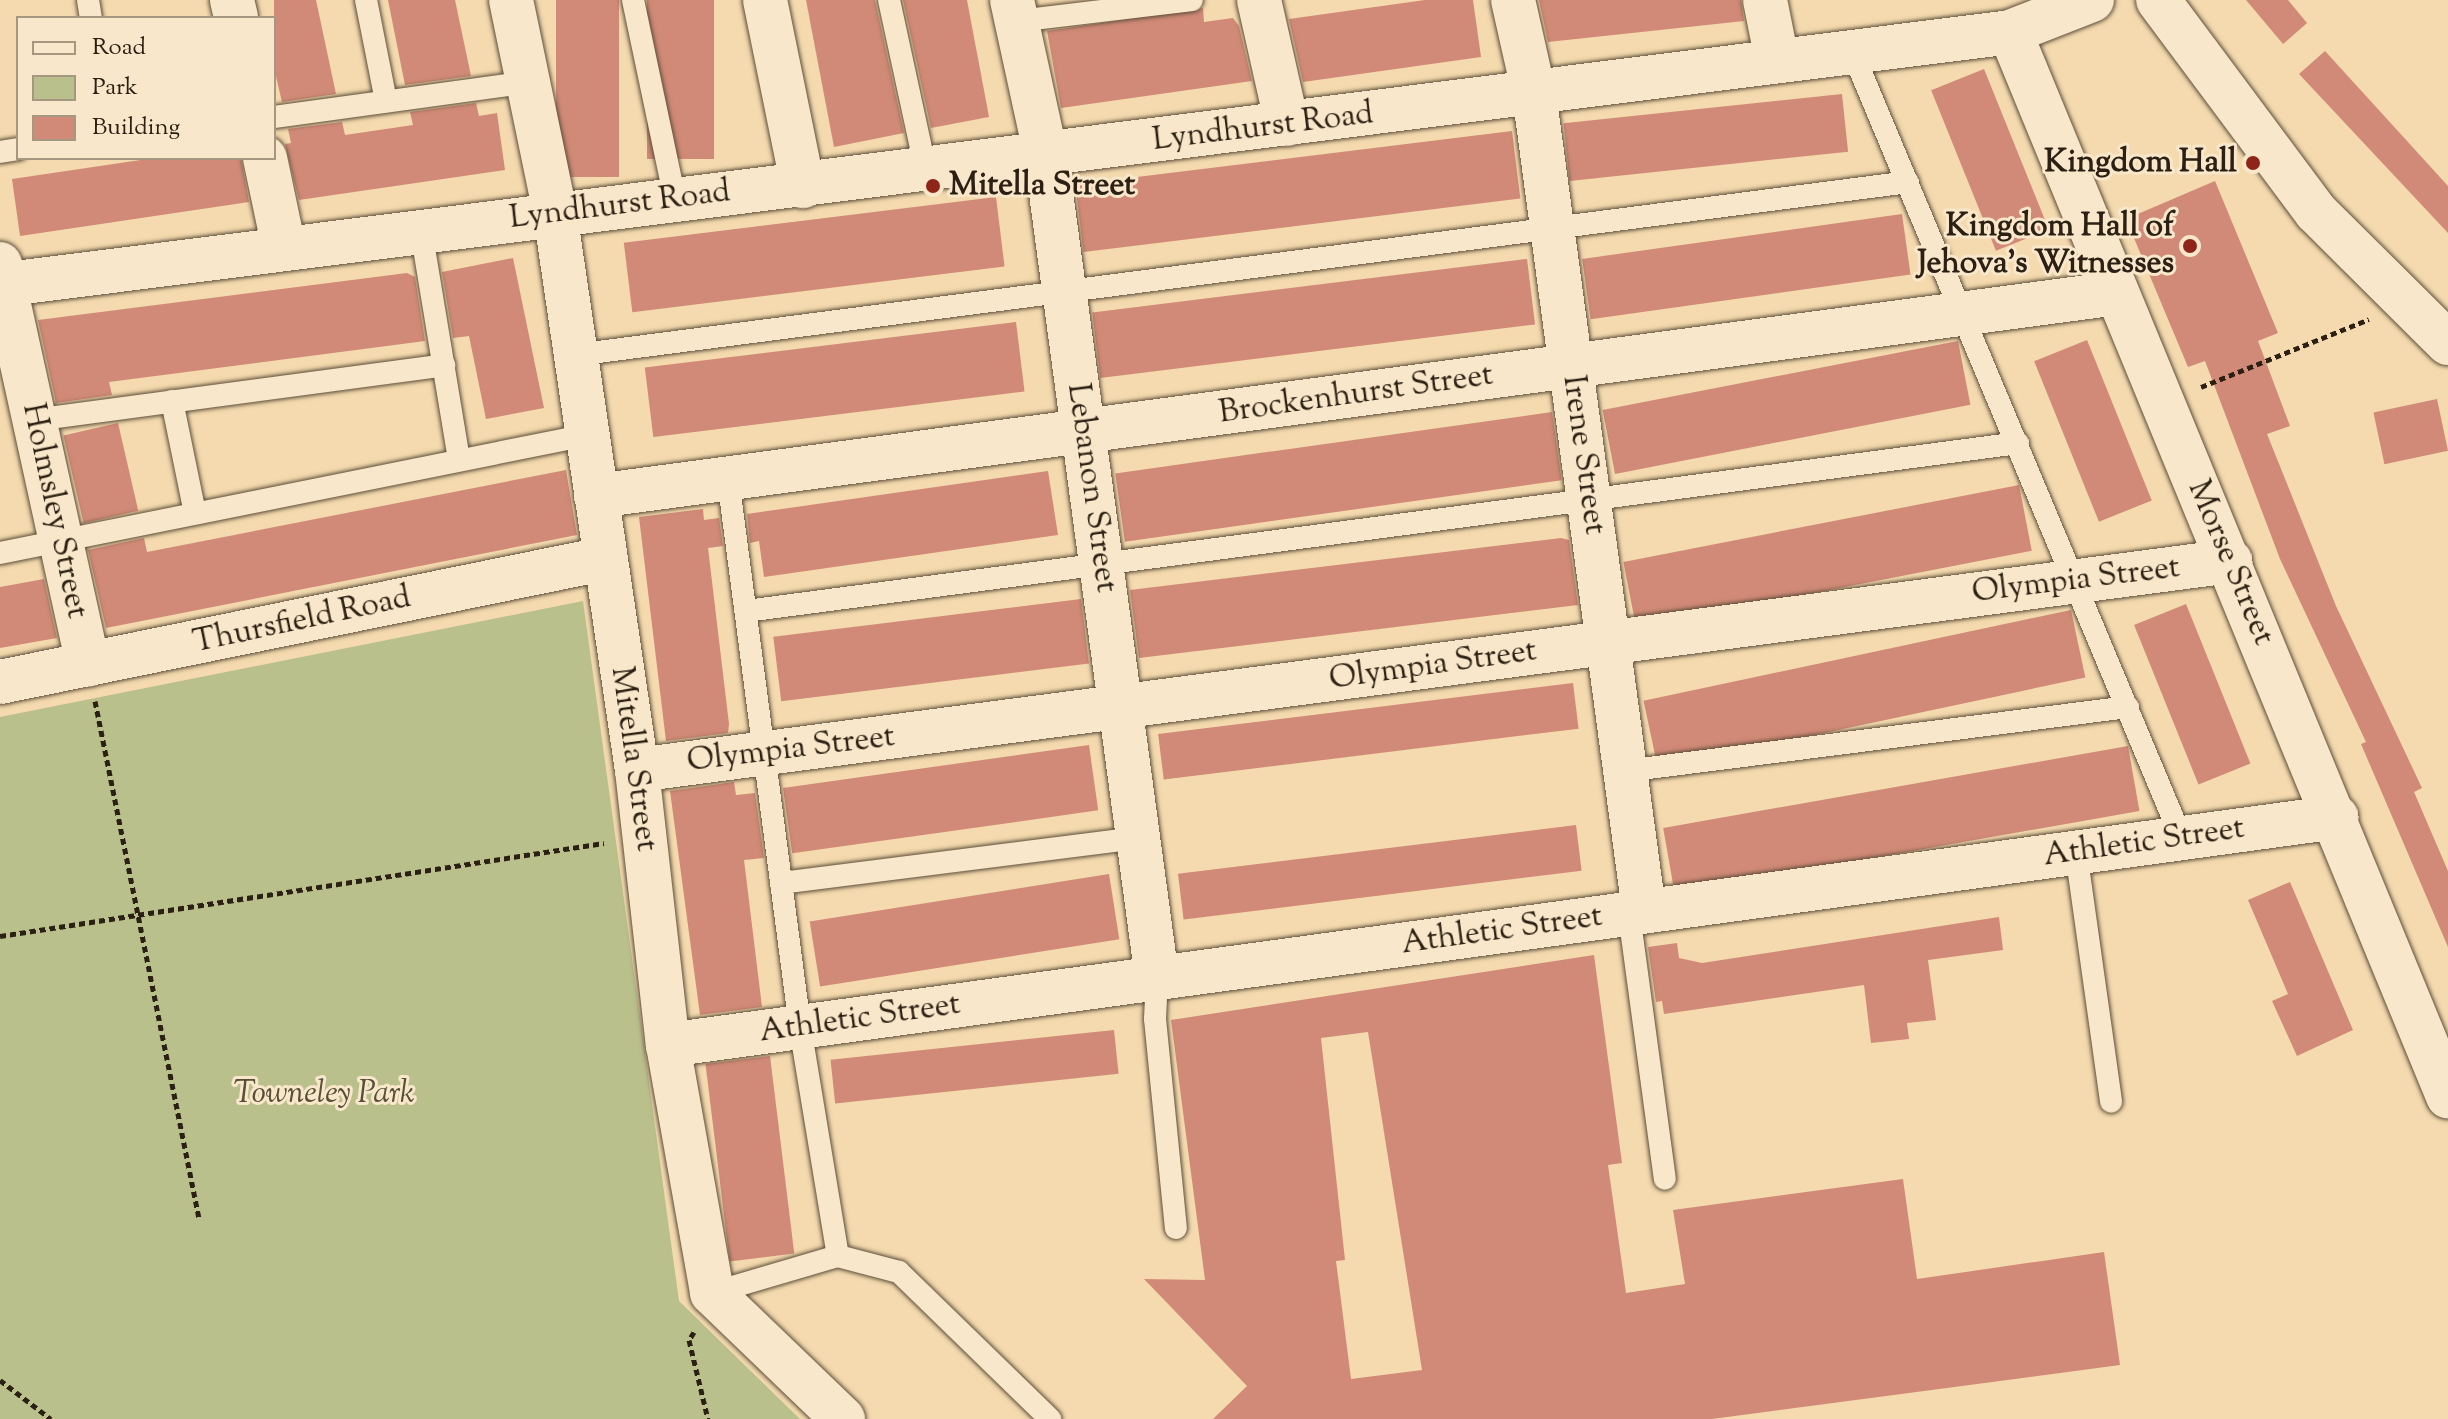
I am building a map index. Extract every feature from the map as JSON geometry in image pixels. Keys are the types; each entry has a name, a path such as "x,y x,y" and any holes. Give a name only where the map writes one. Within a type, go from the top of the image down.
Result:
{"street":[{"name":"Mitella Street","path":"511,0 555,213 603,559 637,770 668,1045 712,1293"},
{"path":"765,0 803,186"},
{"path":"1259,0 1287,124"},
{"name":"Irene Street","path":"1513,0 1534,93 1571,366 1625,771 1636,912"},
{"path":"1765,0 1777,60"},
{"name":"Lyndhurst Road","path":"1,278 284,248 555,213 926,171 2010,32 2092,0"},
{"path":"2158,0 2316,212 2403,304 2448,343"},
{"name":"Lebanon Street","path":"1014,10 1046,156 1157,978"},
{"name":"Morse Street","path":"2010,32 2336,817 2448,1096"},
{"path":"265,160 284,248"},
{"name":"Holmsley Street","path":"1,278 88,664"},
{"name":"Brockenhurst Street","path":"596,496 2117,293"},
{"name":"Thursfield Road","path":"0,682 603,559"},
{"name":"Olympia Street","path":"637,770 2230,561"},
{"name":"Athletic Street","path":"668,1045 2336,817"},
{"path":"712,1293 843,1419"}],"lane":[{"path":"366,0 386,101"},
{"path":"633,0 675,200"},
{"path":"889,0 926,171"},
{"path":"1014,10 1192,0"},
{"path":"1852,51 2077,582 2181,837"},
{"path":"276,117 528,82"},
{"path":"575,355 1908,182"},
{"path":"421,230 459,460"},
{"path":"34,420 444,365"},
{"path":"172,401 195,513"},
{"path":"0,553 587,435"},
{"path":"746,611 2018,443"},
{"path":"728,479 800,1027 838,1256"},
{"path":"1625,771 2128,707"},
{"path":"781,883 1138,838"},
{"path":"2076,852 2111,1102"},
{"path":"1636,912 1665,1179"},
{"path":"1157,978 1155,1019 1176,1228"},
{"path":"712,1293 838,1256 899,1272 1050,1419"}],"path":[{"path":"2162,402 2403,304"},
{"path":"88,664 199,1218"},
{"path":"0,936 645,837"},
{"path":"708,1419 689,1340 712,1293"},
{"path":"0,1380 51,1419"}],"green space":[{"name":"Towneley Park","path":"583,601 679,1301 800,1419 0,1419 0,717"}],"building":[{"path":"274,0 316,0 336,94 282,102 276,76"},
{"path":"388,0 455,0 471,76 405,85"},
{"path":"556,0 619,0 619,177 556,177"},
{"path":"647,0 714,0 714,159 647,159"},
{"path":"806,0 875,0 904,133 834,147"},
{"path":"903,0 967,0 989,117 931,128"},
{"path":"1425,0 1473,0 1481,57 1303,82 1289,19"},
{"path":"1539,0 1741,0 1744,21 1548,42"},
{"path":"2246,0 2288,0 2307,23 2283,44"},
{"path":"1203,8 1204,22 1233,18 1239,26 1252,81 1061,108 1047,31"},
{"path":"2325,51 2448,186 2448,233 2299,74"},
{"path":"1984,69 2049,229 1996,251 1931,90"},
{"path":"1842,94 1848,152 1570,181 1564,123"},
{"path":"476,103 479,116 497,113 505,170 299,200 285,144 291,143 288,129 342,122 345,135 413,125 410,112"},
{"path":"1512,131 1520,198 1084,252 1075,185"},
{"path":"140,160 241,160 249,202 20,236 12,179"},
{"path":"2215,181 2278,333 2258,341 2290,426 2267,434 2336,606 2422,788 2414,792 2448,871 2448,947 2361,744 2366,742 2280,559 2205,361 2188,367 2126,219"},
{"path":"996,197 1005,266 632,312 624,243"},
{"path":"1902,214 1910,274 1591,319 1582,259"},
{"path":"513,258 544,408 486,419 469,336 453,338 442,272"},
{"path":"1527,259 1535,325 1100,378 1092,312"},
{"path":"407,273 415,277 425,341 109,382 112,395 56,403 38,320"},
{"path":"1016,322 1025,391 653,437 645,368"},
{"path":"2087,340 2152,500 2099,522 2034,361"},
{"path":"1958,341 1970,405 1615,474 1603,410"},
{"path":"2437,399 2448,451 2384,464 2373,413"},
{"path":"1552,412 1562,480 1125,542 1115,473"},
{"path":"118,423 138,511 84,523 63,436"},
{"path":"566,470 577,535 106,628 88,550 144,538 147,552"},
{"path":"1048,471 1058,535 764,577 759,541 750,543 747,514"},
{"path":"2019,485 2032,551 1636,628 1623,562"},
{"path":"703,509 704,520 719,518 723,546 708,548 728,733 666,741 639,517"},
{"path":"1561,538 1569,540 1578,605 1139,658 1130,590"},
{"path":"44,579 57,638 0,648 0,587"},
{"path":"1081,599 1089,664 781,701 773,637"},
{"path":"2186,604 2250,763 2199,784 2134,625"},
{"path":"2071,610 2085,677 1658,768 1644,701"},
{"path":"1573,683 1579,729 1164,780 1158,734"},
{"path":"1089,745 1098,810 792,853 783,788"},
{"path":"2128,746 2139,811 1675,893 1663,828"},
{"path":"734,782 736,795 755,793 764,858 744,860 762,1007 700,1015 670,791"},
{"path":"1576,825 1582,871 1184,920 1178,874"},
{"path":"1109,874 1119,939 820,987 810,921"},
{"path":"2290,882 2353,1030 2297,1056 2272,1001 2288,994 2248,900"},
{"path":"1999,917 2003,950 1928,960 1936,1020 1907,1023 1909,1039 1871,1043 1864,985 1664,1014 1662,1001 1656,1002 1648,947 1677,943 1679,958 1702,963"},
{"path":"1594,955 1622,1163 1608,1165 1626,1293 1685,1284 1673,1210 1903,1179 1917,1279 2104,1252 2120,1365 1712,1419 1213,1419 1247,1386 1144,1279 1205,1280 1171,1020","holes":["1368,1032 1422,1370 1351,1379 1336,1261 1345,1260 1321,1038"]},
{"path":"1114,1030 1119,1074 835,1104 831,1060"},
{"path":"770,1056 794,1254 730,1261 705,1064"}],"place":[{"name":"Kingdom Hall","path":"2253,163"},
{"name":"Mitella Street","path":"933,186"},
{"name":"Kingdom Hall of Jehova's Witnesses","path":"2190,246"}]}
